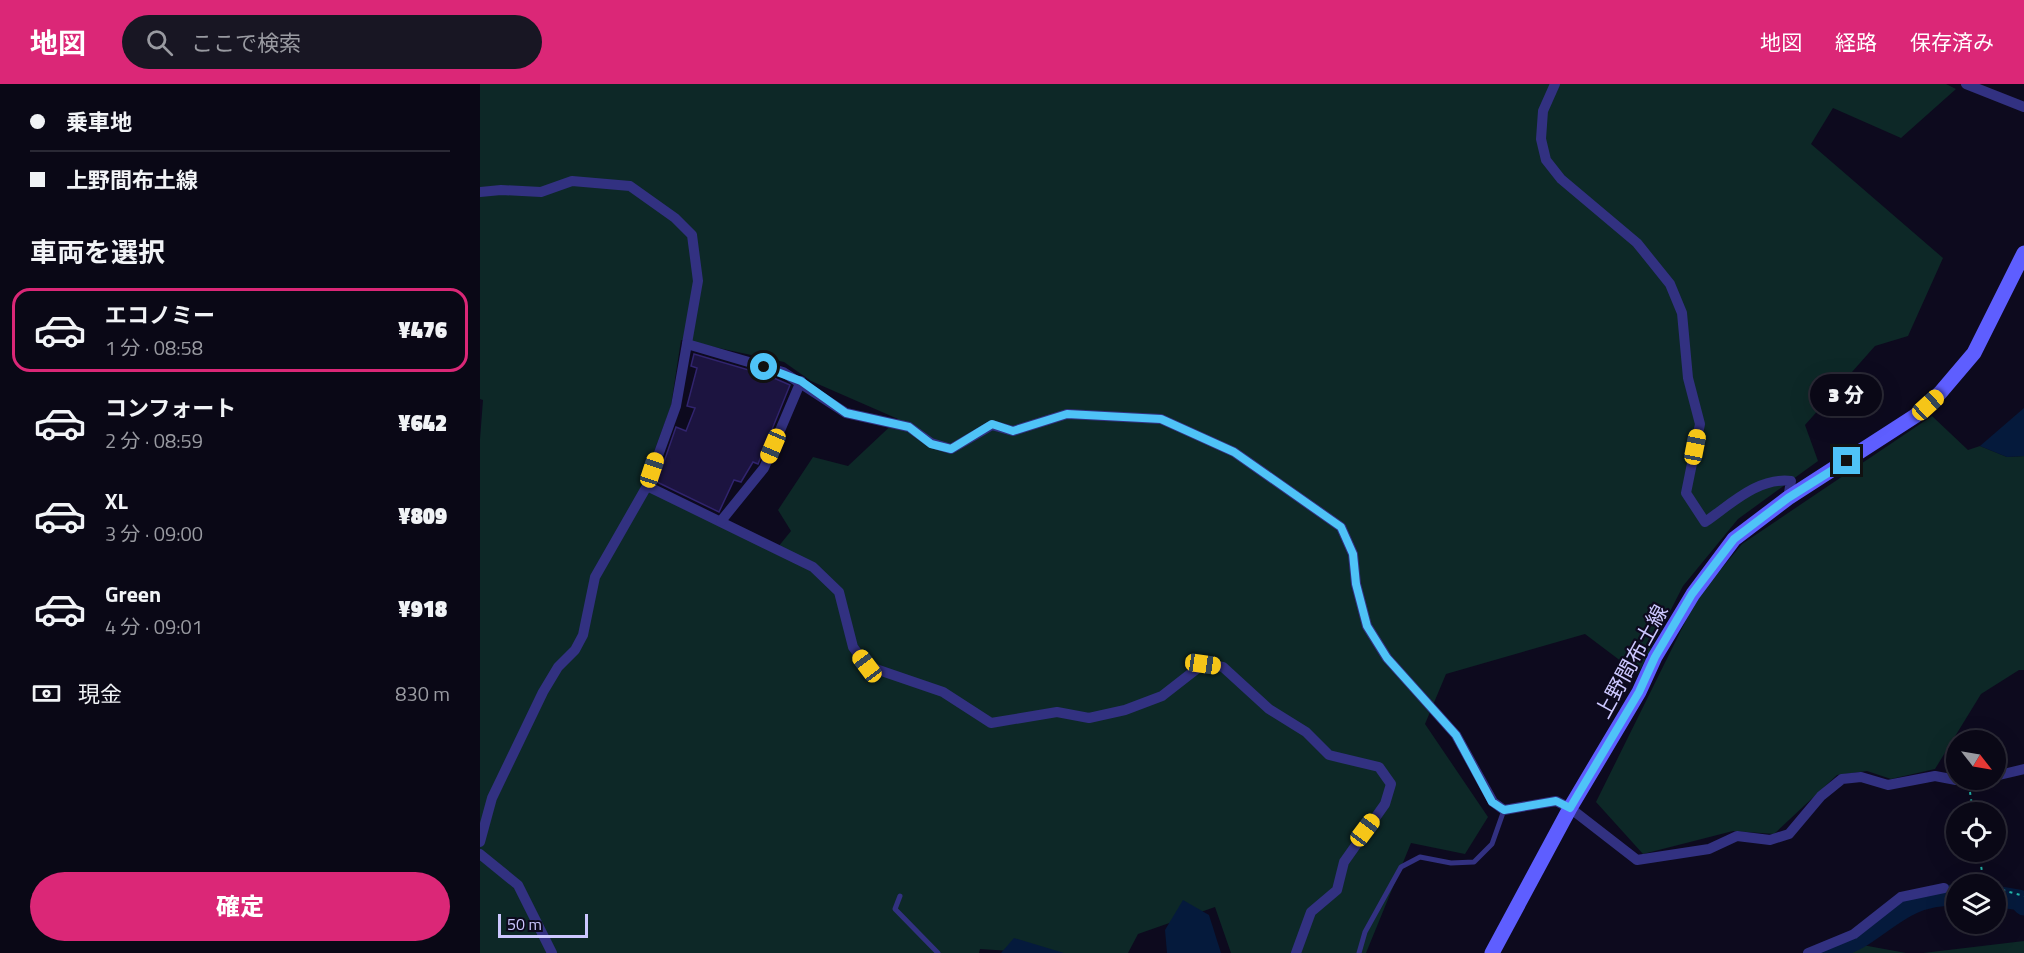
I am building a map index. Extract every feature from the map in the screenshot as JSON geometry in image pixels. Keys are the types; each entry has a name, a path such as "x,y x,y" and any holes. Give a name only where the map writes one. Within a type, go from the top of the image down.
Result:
{"main road":[{"name":"上野間布土線","path":"1492,953 1570,808 1639,692 1655,657 1692,594 1734,539 1788,498 1886,437 1940,393 1974,352 2024,253"}],"street":[{"path":"1555,84 1543,111 1541,139 1546,160 1561,179 1637,243 1670,284 1682,313 1688,378 1700,424 1686,493 1705,522 1746,493 1774,479 1791,481 1788,498"},
{"path":"1966,84 2024,107"},
{"path":"480,192 501,190 541,192 572,182 630,186 675,218 692,235 699,281 676,406 647,486 595,577 584,635 575,650 558,667 543,692 492,798 480,842"},
{"path":"687,344 783,372 801,381 846,413 909,427 931,444 951,449 992,424 1013,431 1067,414 1161,419 1234,452 1341,527 1353,554 1356,584 1367,626 1387,658 1456,735 1492,802 1504,810 1556,801 1570,808 1637,861 1709,849 1737,836 1770,840 1789,834 1821,796 1842,779 1861,777 1888,785 1935,776 1946,777"},
{"path":"721,520 764,468 801,381"},
{"path":"647,486 721,520 813,567 839,592 853,647 867,666 944,692 991,723 1057,712 1089,718 1125,710 1162,696 1203,664 1222,667 1269,709 1306,732 1329,755 1379,766 1391,784 1385,804 1344,861 1337,890 1311,912 1296,953"},
{"path":"2006,773 2024,769"},
{"path":"480,854 518,885 552,953"},
{"path":"1808,953 1854,934 1901,897 1944,888"}],"lane":[{"path":"1359,953 1365,932 1401,867 1420,857 1451,863 1474,862 1492,844 1504,810"},
{"path":"900,896 895,909 938,953"}],"path":[{"path":"2006,891 2024,896"}],"green space":[{"path":"480,84 1946,84 1956,89 1901,138 1833,108 1811,144 1943,258 1908,336 1875,346 1805,425 1818,461 1738,519 1683,586 1638,674 1585,634 1446,674 1425,724 1488,817 1465,854 1411,843 1366,953 1231,953 1215,907 1138,934 1128,953 1042,953 980,949 979,953 480,953 480,439 483,400 480,399","holes":["681,340 784,362 811,381 898,419 848,466 813,457 778,510 791,531 774,552 641,487 671,406"]},
{"path":"1932,416 1968,450 1980,446 2007,457 2024,456 2024,670 2019,670 1981,694 1959,730 1946,730 1946,751 1935,769 1891,779 1867,771 1837,775 1774,834 1733,831 1643,854 1596,802 1697,598 1742,544"},
{"path":"2024,941 2024,953 1923,953"},
{"path":"1857,944 1906,953 1839,953"}],"water":[{"path":"2024,408 2024,456 2007,457 1980,446"},
{"path":"1183,900 1209,915 1221,953 1167,953 1165,930"},
{"path":"1014,938 1064,953 1001,953"}],"building":[{"path":"694,354 769,376 790,385 758,464 753,462 741,482 734,480 719,512 657,482 676,427 686,431 695,408 687,406 697,368 691,366"}],"waterway":[{"path":"1824,953 1859,938 1904,908 1926,898 1946,896"},
{"path":"2006,898 2019,900 2024,905"}],"route":[{"path":"764,367 783,372 801,381 846,413 909,427 931,444 951,449 992,424 1013,431 1067,414 1161,419 1203,436 1234,452 1341,527 1353,554 1356,584 1367,626 1387,658 1456,735 1492,802 1504,810 1556,801 1570,808 1639,692 1655,657 1692,594 1734,539 1788,498 1847,461"}]}
